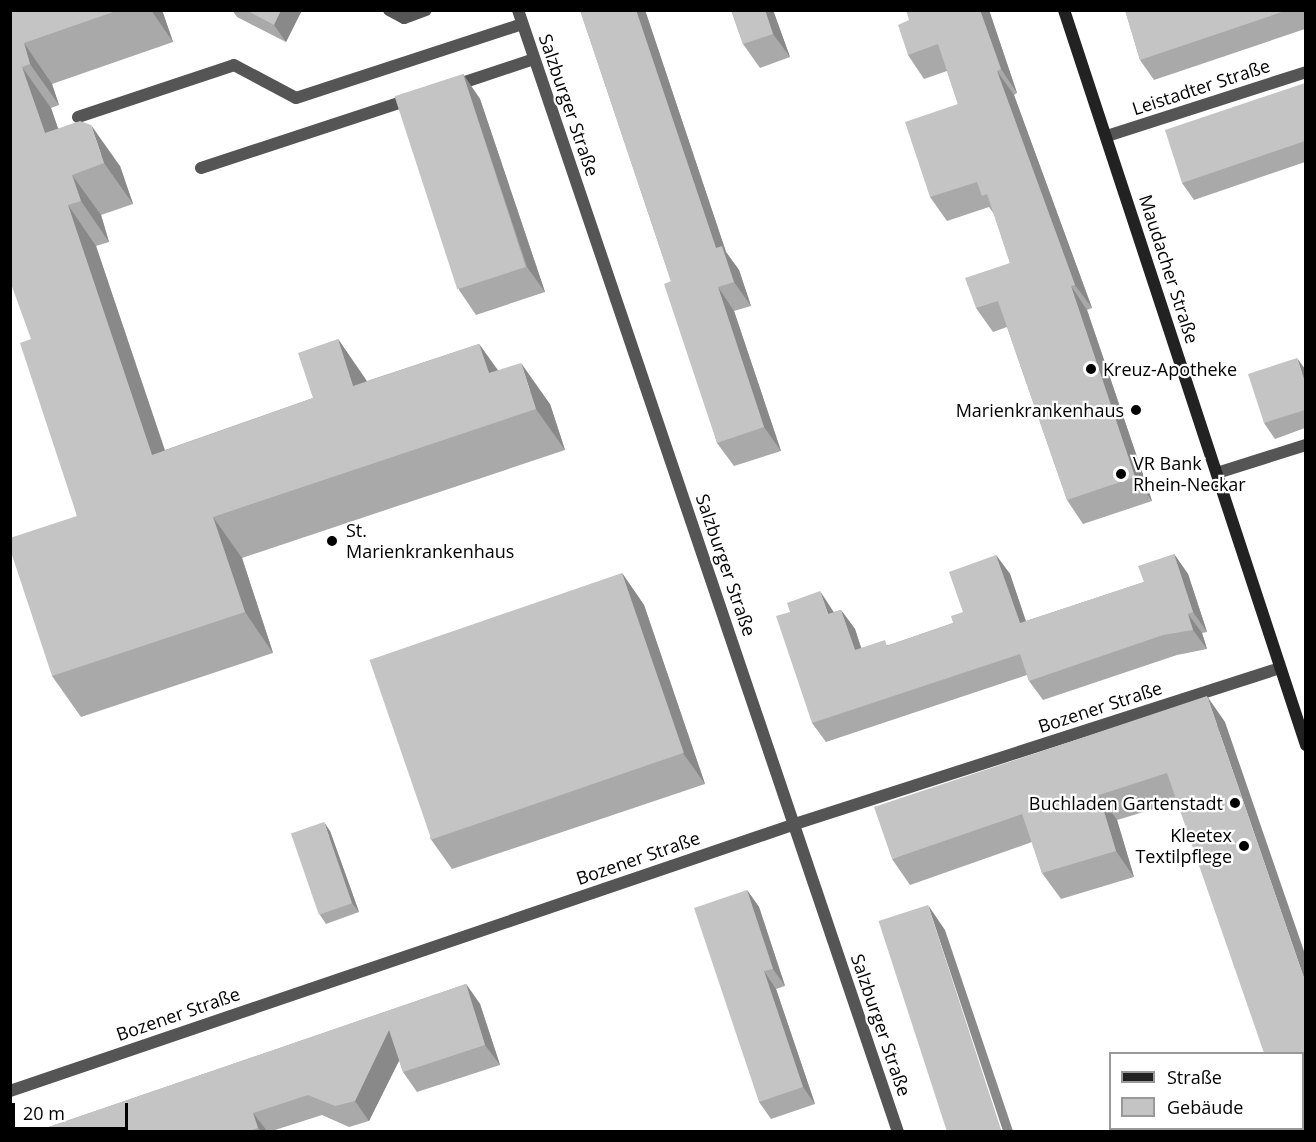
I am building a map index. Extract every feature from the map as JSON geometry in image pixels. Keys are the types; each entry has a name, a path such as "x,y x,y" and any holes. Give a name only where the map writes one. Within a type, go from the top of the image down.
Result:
{"main road":[{"name":"Maudacher Straße","path":"1064,10 1305,745"}],"street":[{"path":"389,10 404,18 426,10"},
{"name":"Salzburger Straße","path":"518,10 898,1131"},
{"path":"78,117 234,65 296,98 522,24"},
{"path":"201,168 534,59"},
{"name":"Leistadter Straße","path":"1107,136 1305,72"},
{"path":"1217,473 1305,444"},
{"name":"Bozener Straße","path":"10,1090 795,824 1280,668"}],"building":[{"path":"10,10 119,10 24,43 30,64 22,67 45,133 80,121 91,125 104,163 72,175 81,201 68,205 152,455 313,398 298,353 338,339 353,386 479,344 489,373 521,363 536,409 213,517 245,612 52,676 10,549 10,538 77,516 20,343 31,339 10,281"},
{"path":"246,10 281,10 274,25"},
{"path":"580,10 636,10 716,248 722,246 734,282 718,287 764,427 717,443 664,284 671,281"},
{"path":"731,10 765,10 773,34 743,44"},
{"path":"906,10 980,10 1001,69 997,71 1075,285 1071,286 1135,477 1067,500 998,301 976,308 965,278 1010,263 987,194 982,196 977,182 930,197 905,122 958,104 938,44 908,55 898,25 909,20"},
{"path":"1125,10 1288,10 1140,60"},
{"path":"463,74 526,267 457,289 395,96"},
{"path":"1305,83 1305,141 1182,183 1165,130"},
{"path":"1297,358 1305,382 1305,410 1264,423 1248,374"},
{"path":"1174,554 1193,612 1188,614 1193,630 1163,635 1029,681 1020,654 812,723 776,616 790,612 787,603 820,591 828,614 841,610 855,650 885,640 887,646 953,623 951,616 963,612 949,572 996,555 1020,623 1144,582 1138,566"},
{"path":"622,573 684,753 431,840 370,660"},
{"path":"1207,696 1305,981 1305,1131 1291,1130 1304,1130 1304,1052 1264,1052 1167,773 1099,795 1116,851 1042,873 1022,814 892,859 874,807"},
{"path":"324,822 352,903 319,915 291,833"},
{"path":"747,890 773,969 764,971 803,1087 759,1102 694,908"},
{"path":"928,905 1002,1131 947,1132 879,921"},
{"path":"466,984 485,1045 403,1072 389,1030 355,1101 335,1106 308,1095 253,1113 258,1128 249,1131 37,1131"}],"place":[{"name":"Kreuz-Apotheke","path":"1091,369"},
{"name":"Marienkrankenhaus","path":"1136,410"},
{"name":"VR Bank Rhein-Neckar","path":"1121,474"},
{"name":"St. Marienkrankenhaus","path":"332,541"},
{"name":"Buchladen Gartenstadt","path":"1235,803"},
{"name":"Kleetex Textilpflege","path":"1244,846"}]}
